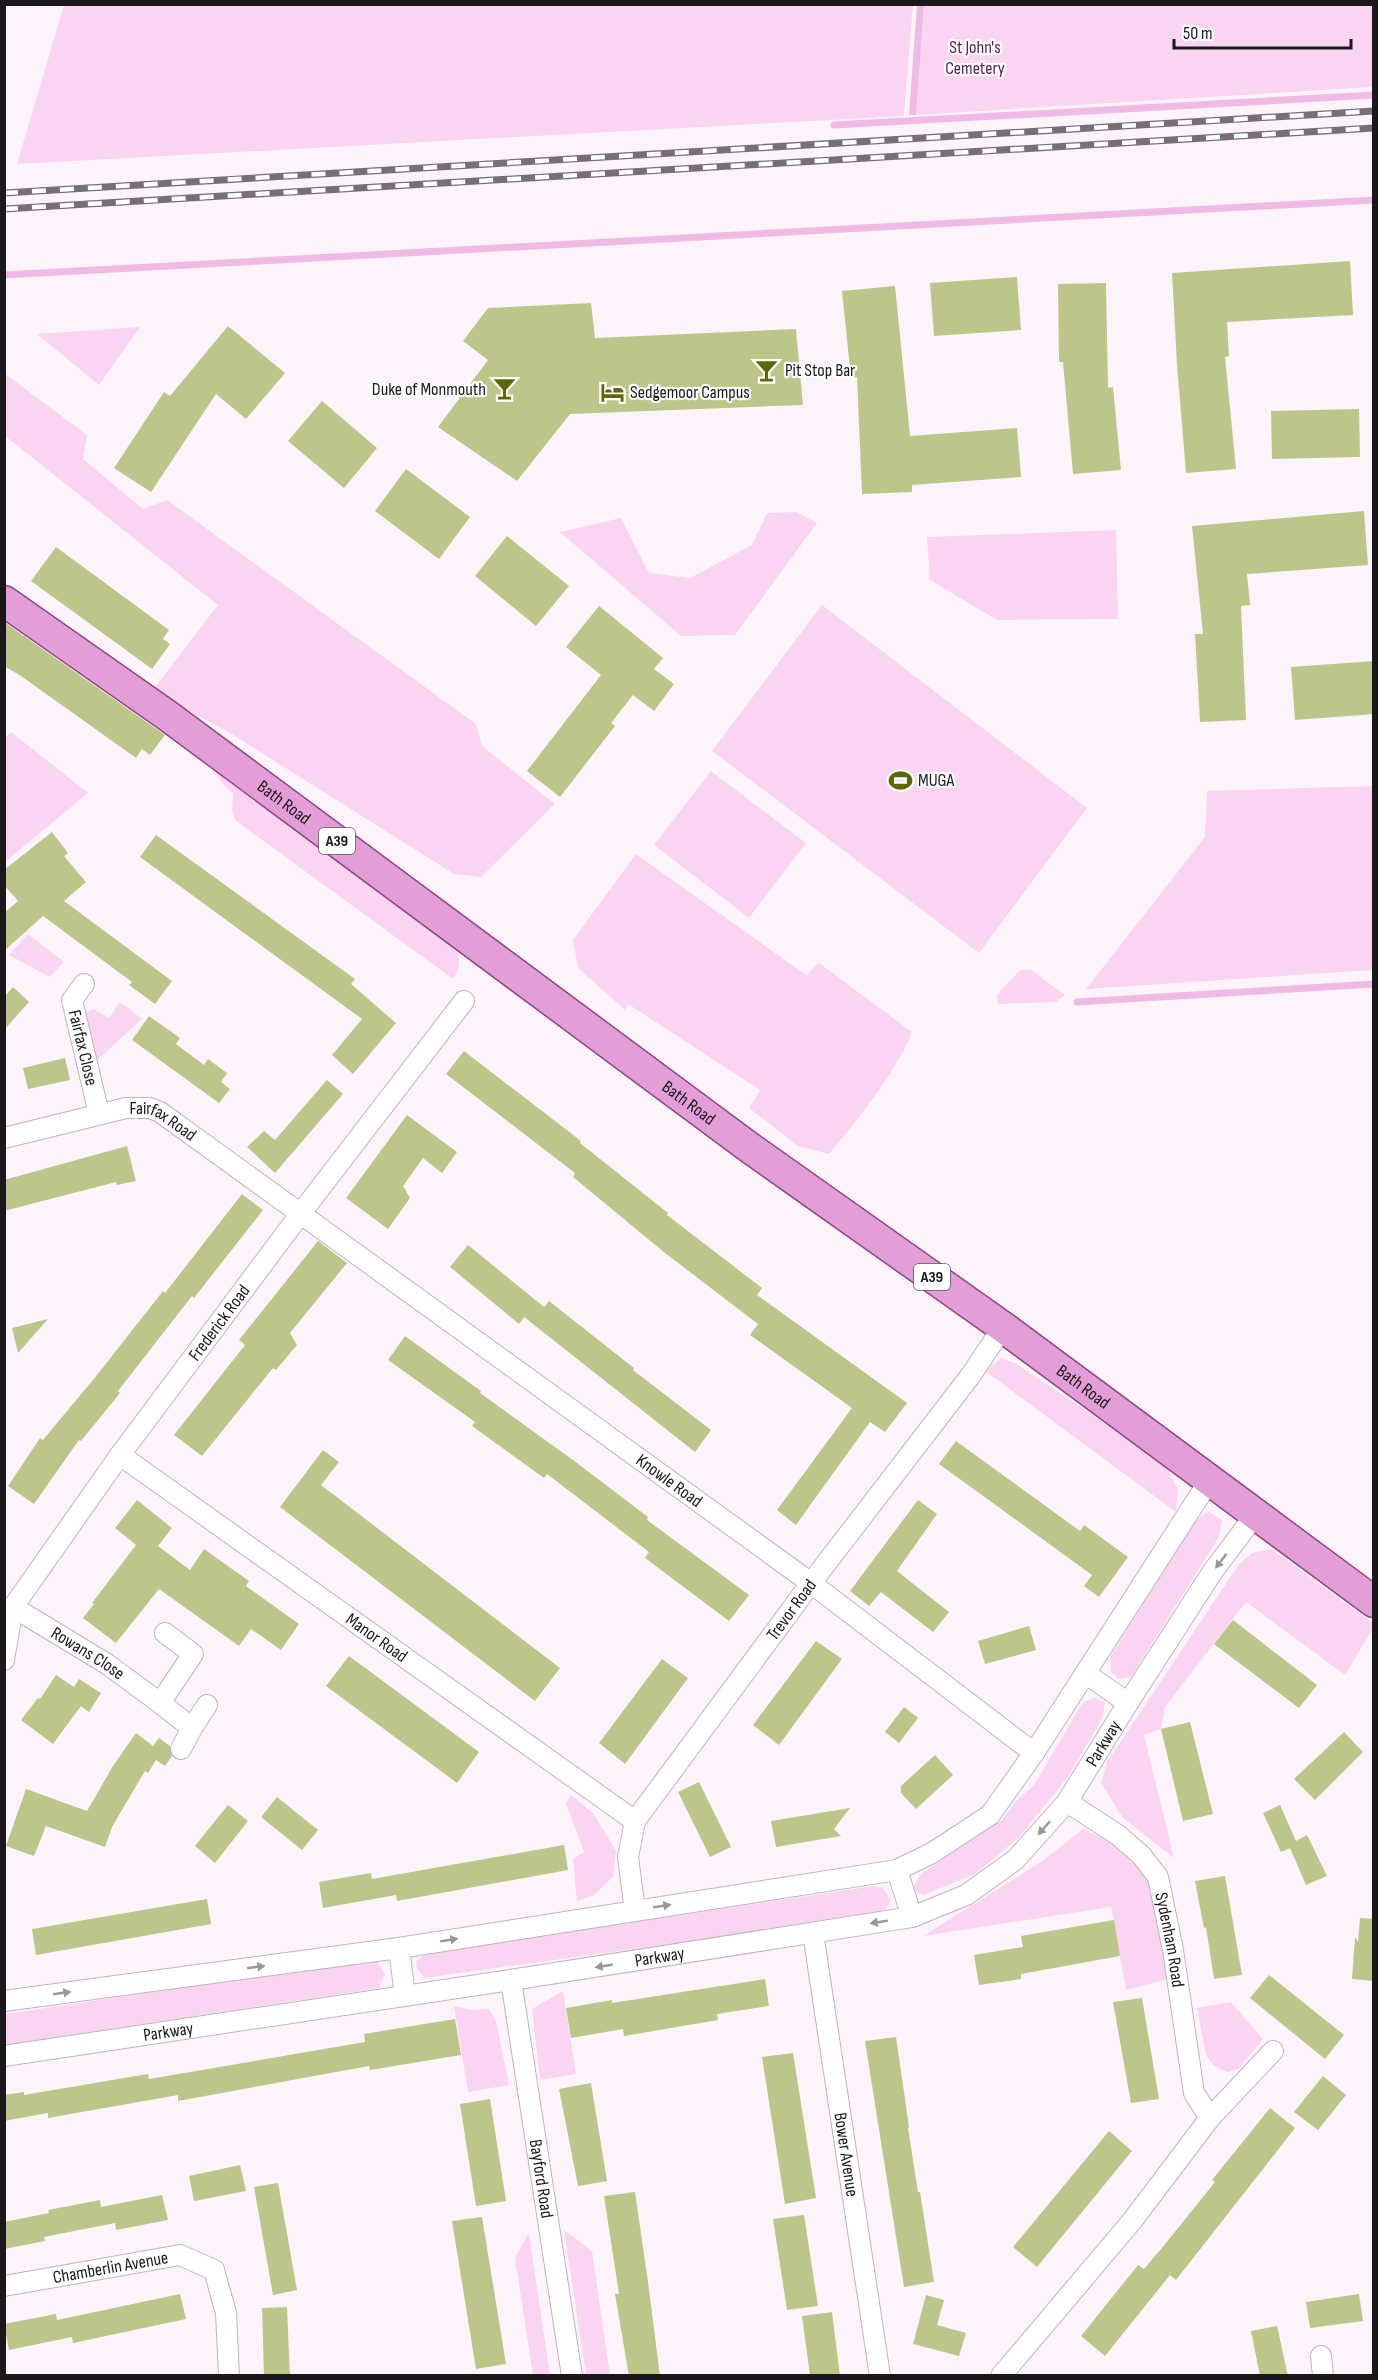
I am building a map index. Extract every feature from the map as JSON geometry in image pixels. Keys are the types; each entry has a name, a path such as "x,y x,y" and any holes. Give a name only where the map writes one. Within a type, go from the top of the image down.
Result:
{"main road":[{"name":"Bath Road","path":"4,601 191,733 750,1148 1002,1327 1374,1602"}],"street":[{"name":"Fairfax Close","path":"84,984 72,1000 99,1114"},
{"name":"Frederick Road","path":"4,1660 13,1607 120,1455 300,1213 464,1001"},
{"name":"Fairfax Road","path":"4,1138 139,1106 160,1112 300,1213"},
{"name":"Knowle Road","path":"300,1213 811,1583 1034,1753"},
{"name":"Trevor Road","path":"635,1911 628,1857 635,1821 811,1583 971,1375 1002,1327"},
{"name":"Manor Road","path":"120,1455 635,1821"},
{"path":"4,2001 399,1948 897,1870 932,1853 990,1815 1034,1753 1209,1481"},
{"name":"Parkway","path":"4,2056 912,1917 966,1895 1015,1860 1067,1802 1213,1571 1256,1514"},
{"name":"Rowans Close","path":"13,1607 107,1664 192,1728"},
{"path":"160,1703 193,1654 165,1633"},
{"name":"Parkway","path":"1085,1673 1128,1703"},
{"path":"181,1749 207,1705"},
{"name":"Sydenham Road","path":"1067,1802 1118,1835 1141,1855 1158,1877 1173,1950 1194,2093 1210,2118"},
{"path":"897,1870 912,1917"},
{"name":"Bower Avenue","path":"813,1933 880,2376"},
{"path":"399,1948 405,1996"},
{"name":"Bayford Road","path":"511,1980 572,2376"},
{"path":"1001,2376 1132,2222 1210,2118 1273,2051"},
{"name":"Chamberlin Avenue","path":"4,2286 180,2255 214,2270 226,2313 229,2376"},
{"path":"1321,2356 1323,2376"}],"green space":[{"path":"64,4 913,5 904,116 17,164"},
{"name":"St John's Cemetery","path":"924,5 1373,5 1373,87 916,115"},
{"path":"140,327 99,385 37,334"},
{"path":"4,373 87,435 83,459 143,509 167,500 476,724 482,746 555,804 481,877 454,874 230,733 152,691 218,605 5,436"},
{"path":"796,512 817,523 735,635 681,636 560,532 621,518 649,573 690,578 752,545 767,513"},
{"path":"1116,530 1118,619 997,620 930,580 927,537"},
{"name":"MUGA","path":"822,605 1087,808 979,953 712,751"},
{"path":"11,732 88,793 5,862 5,738"},
{"path":"214,766 456,944 459,962 453,979 236,821 232,811 233,794 213,769"},
{"path":"711,771 806,843 749,918 654,845"},
{"path":"1373,786 1373,970 1086,989 1205,837 1207,791"},
{"path":"636,854 806,975 819,963 912,1032 887,1079 829,1154 798,1146 749,1108 760,1090 628,1004 625,1010 578,968 573,940"},
{"path":"28,934 64,962 50,977 9,955"},
{"path":"1020,970 1031,970 1065,995 1056,1002 998,1004 997,995"},
{"path":"120,1002 142,1019 94,1063 85,1013 94,1009 109,1018"},
{"path":"1001,1358 1015,1363 1165,1463 1178,1490 1176,1512 985,1371"},
{"path":"1208,1511 1222,1520 1219,1537 1131,1677 1118,1679 1111,1672 1110,1657 1195,1521"},
{"path":"1271,1549 1373,1623 1373,1628 1345,1675 1246,1602 1165,1707 1161,1729 1144,1735 1174,1858 1123,1818 1101,1783 1107,1762 1239,1564 1252,1553"},
{"path":"1095,1698 1105,1703 1102,1719 1068,1777 1020,1836 977,1873 924,1895 911,1890 921,1874 1002,1820 1016,1801 1034,1785 1083,1702"},
{"path":"571,1795 594,1814 616,1851 613,1877 594,1895 577,1901 573,1859 584,1852 566,1803"},
{"path":"1083,1829 1118,1845 1147,1875 1163,1897 1177,1977 1126,1990 1111,1907 923,1936 1041,1862"},
{"path":"874,1886 883,1888 891,1900 883,1914 425,1978 417,1969 416,1961 428,1953"},
{"path":"376,1959 385,1974 379,1988 5,2045 5,2014"},
{"path":"563,1991 576,2074 540,2080 532,2009"},
{"path":"1231,2002 1263,2039 1238,2069 1227,2072 1213,2065 1206,2055 1197,2008"},
{"path":"454,2006 472,2010 489,2009 496,2021 509,2085 468,2092"},
{"path":"564,2230 592,2251 610,2375 586,2375"},
{"path":"529,2233 550,2375 533,2375 515,2258"}],"shaded area":[{"path":"917,5 924,5 916,115 909,115"}],"building":[{"path":"1350,261 1353,315 1227,322 1229,356 1225,357 1236,469 1186,473 1172,273"},
{"path":"1017,277 1021,330 934,336 930,283"},
{"path":"1106,283 1108,388 1113,387 1121,470 1073,474 1063,362 1059,362 1058,284"},
{"path":"895,286 910,436 1017,428 1021,477 912,485 912,492 862,494 857,377 851,378 842,291"},
{"name":"Sedgemoor Campus","path":"591,303 595,338 796,329 803,405 570,414 517,481 438,427 488,360 463,341 488,308"},
{"path":"228,326 285,373 246,419 216,394 151,492 114,468 164,392 170,396"},
{"path":"322,401 377,448 344,488 288,441"},
{"path":"1359,409 1360,457 1272,459 1271,411"},
{"path":"406,469 470,517 439,559 375,511"},
{"path":"1364,511 1368,565 1247,574 1250,605 1241,606 1246,720 1200,722 1195,634 1203,634 1192,526"},
{"path":"507,536 569,586 536,626 475,576"},
{"path":"56,547 169,630 163,639 170,644 152,669 31,581"},
{"path":"599,606 663,658 654,669 674,684 654,711 633,695 611,723 615,726 560,797 527,771 601,675 566,647"},
{"path":"4,622 165,735 150,755 142,749 136,758 4,666"},
{"path":"1374,661 1374,714 1295,720 1291,667"},
{"path":"52,832 68,853 64,856 86,882 64,901 172,981 155,1004 129,985 132,982 43,916 4,951 4,913 18,901 4,885 4,870"},
{"path":"156,835 355,979 351,984 396,1023 353,1074 332,1055 362,1019 140,857"},
{"path":"13,987 29,1002 4,1030 4,997"},
{"path":"149,1016 180,1038 176,1044 204,1065 208,1059 227,1073 221,1082 230,1089 219,1103 132,1040"},
{"path":"464,1051 581,1141 580,1143 668,1213 667,1215 762,1288 757,1295 907,1403 885,1432 870,1422 796,1525 777,1510 852,1408 750,1335 758,1324 665,1253 573,1177 575,1173 446,1074"},
{"path":"65,1058 70,1080 28,1089 23,1068"},
{"path":"327,1080 343,1094 275,1173 247,1147 264,1131 275,1140"},
{"path":"407,1115 457,1152 442,1173 423,1158 403,1186 410,1198 388,1229 346,1198"},
{"path":"127,1146 136,1181 117,1185 116,1182 4,1211 4,1180"},
{"path":"242,1194 263,1210 194,1298 192,1296 118,1391 120,1393 81,1441 79,1440 34,1504 8,1486 40,1438 43,1440 163,1291 165,1293"},
{"path":"318,1241 347,1263 290,1333 297,1345 276,1370 273,1368 202,1456 174,1435 245,1345 239,1340"},
{"path":"468,1245 544,1307 549,1301 711,1430 695,1452 524,1317 519,1324 450,1267"},
{"path":"48,1319 18,1353 12,1328"},
{"path":"405,1336 573,1460 648,1517 647,1520 749,1595 729,1621 645,1558 649,1552 547,1474 544,1478 472,1426 475,1422 388,1360"},
{"path":"956,1441 1080,1531 1084,1525 1128,1557 1099,1597 1084,1586 1092,1575 939,1464"},
{"path":"323,1450 339,1462 321,1485 560,1668 535,1701 280,1507"},
{"path":"137,1500 172,1528 158,1546 190,1570 204,1549 249,1581 246,1586 299,1624 281,1650 251,1629 239,1646 159,1589 116,1643 83,1618 136,1545 115,1528"},
{"path":"918,1500 937,1514 897,1571 949,1612 933,1632 881,1592 869,1606 850,1591"},
{"path":"1233,1620 1317,1685 1299,1708 1214,1644"},
{"path":"1029,1626 1036,1650 985,1664 978,1641"},
{"path":"816,1641 842,1659 779,1745 753,1725"},
{"path":"349,1656 479,1752 457,1783 326,1686"},
{"path":"662,1659 688,1678 625,1764 599,1743"},
{"path":"56,1675 74,1687 79,1679 101,1693 89,1712 81,1706 53,1744 21,1720 38,1698 40,1699"},
{"path":"904,1707 918,1718 899,1743 885,1732"},
{"path":"1190,1722 1213,1814 1183,1821 1161,1729"},
{"path":"1344,1732 1363,1752 1315,1800 1294,1779"},
{"path":"136,1733 153,1746 159,1738 170,1746 172,1756 165,1766 156,1760 148,1773 145,1771 112,1827 105,1847 46,1826 34,1856 6,1846 26,1789 87,1811 113,1766"},
{"path":"935,1755 953,1775 916,1809 901,1793 901,1786"},
{"path":"699,1782 731,1847 710,1857 678,1792"},
{"path":"277,1797 318,1830 302,1850 261,1817"},
{"path":"228,1805 248,1821 215,1863 195,1846"},
{"path":"1280,1805 1296,1841 1307,1835 1327,1876 1306,1885 1290,1848 1281,1852 1263,1813"},
{"path":"850,1808 834,1829 841,1836 776,1847 771,1821"},
{"path":"564,1845 568,1870 397,1901 396,1895 323,1908 319,1882 371,1873 372,1879"},
{"path":"1225,1876 1242,1975 1214,1979 1206,1927 1204,1928 1195,1881"},
{"path":"207,1899 211,1924 36,1955 32,1929"},
{"path":"1360,1918 1374,1919 1374,1981 1352,1979 1355,1937 1358,1942"},
{"path":"1114,1920 1120,1956 1021,1974 1021,1979 979,1985 974,1955 1023,1947 1021,1936"},
{"path":"1269,1975 1344,2035 1325,2059 1250,1998"},
{"path":"765,1979 769,2006 717,2014 718,2020 624,2036 623,2029 571,2038 566,2008"},
{"path":"1142,1998 1159,2099 1131,2103 1113,2002"},
{"path":"455,2019 461,2055 370,2070 369,2066 178,2101 178,2095 48,2118 48,2113 4,2121 4,2095 24,2092 24,2095 148,2074 149,2079 365,2042 364,2034"},
{"path":"896,2037 908,2128 934,2282 904,2287 865,2041"},
{"path":"793,2053 816,2198 785,2204 762,2057"},
{"path":"1323,2076 1346,2095 1318,2130 1294,2112"},
{"path":"591,2083 607,2181 578,2186 559,2089"},
{"path":"490,2099 506,2201 476,2206 460,2104"},
{"path":"1270,2108 1295,2128 1176,2280 1170,2275 1105,2356 1081,2336 1138,2265 1144,2269 1166,2243 1215,2182 1212,2180"},
{"path":"1109,2131 1132,2151 1037,2267 1013,2247"},
{"path":"240,2165 246,2191 194,2201 189,2176"},
{"path":"278,2183 297,2290 273,2295 254,2187"},
{"path":"635,2192 660,2376 629,2376 615,2294 619,2294 604,2196"},
{"path":"162,2195 168,2220 116,2230 115,2223 44,2237 45,2241 4,2249 4,2222 49,2213 48,2210 100,2200 101,2207"},
{"path":"804,2215 818,2306 787,2310 773,2219"},
{"path":"482,2217 506,2364 476,2369 452,2221"},
{"path":"180,2294 186,2319 73,2343 72,2337 9,2350 4,2324 56,2314 57,2320"},
{"path":"1359,2294 1363,2321 1310,2328 1306,2302"},
{"path":"926,2295 944,2300 937,2325 966,2333 959,2356 913,2344"},
{"path":"287,2307 290,2376 264,2376 262,2308"},
{"path":"832,2312 840,2376 810,2376 802,2316"},
{"path":"1277,2326 1288,2376 1260,2376 1251,2331"}],"waterway":[{"path":"834,125 1374,95"},
{"path":"4,275 1374,200"},
{"path":"1077,1002 1374,984"}],"railway":[{"path":"4,193 1374,111"},
{"path":"4,209 1374,128"}],"place":[{"name":"Pit Stop Bar","path":"767,370"},
{"name":"Duke of Monmouth","path":"504,389"},
{"name":"Sedgemoor Campus","path":"612,392"},
{"name":"MUGA","path":"900,780"}]}
